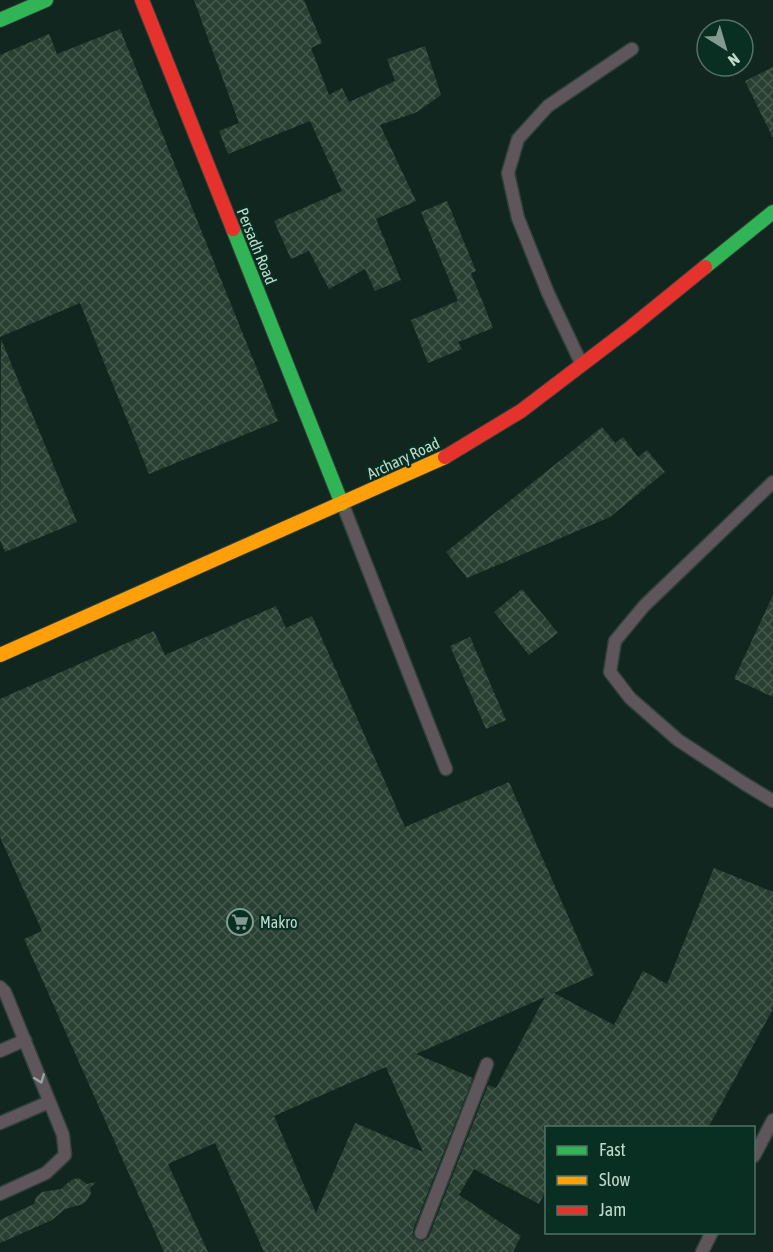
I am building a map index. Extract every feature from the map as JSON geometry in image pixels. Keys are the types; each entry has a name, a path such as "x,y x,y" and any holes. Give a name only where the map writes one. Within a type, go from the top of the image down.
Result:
{"street":[{"path":"0,20 46,0"},
{"name":"Persadh Road","path":"142,0 342,504"},
{"name":"Archary Road","path":"0,655 437,462 521,411 630,328 773,212"}],"lane":[{"path":"582,364 548,293 518,218 508,173 518,139 548,106 632,49"},
{"path":"773,482 644,606 615,641 610,672 630,698 678,740 773,801"},
{"path":"342,504 446,770"},
{"path":"0,987 5,992 63,1135 64,1155 46,1173 0,1194"},
{"path":"0,1051 25,1040"},
{"path":"421,1233 487,1064"},
{"path":"0,1123 49,1102"},
{"path":"755,1152 773,1120"},
{"path":"702,1252 711,1234"}],"building":[{"path":"194,0 304,0 322,43 311,48 329,95 342,88 349,102 395,81 387,59 425,46 441,95 417,112 380,125 416,201 376,219 401,280 375,291 365,269 329,289 309,251 291,259 274,221 342,191 310,121 228,154 219,131 239,123"},
{"path":"120,29 278,421 149,474 80,303 0,337 0,55 49,34 57,54"},
{"path":"773,67 773,138 745,81"},
{"path":"447,201 476,271 471,273 493,328 458,342 462,349 428,363 411,320 458,301 421,212"},
{"path":"1,339 77,522 5,552 0,540"},
{"path":"602,427 615,443 623,437 638,457 647,450 665,472 610,517 467,578 446,552"},
{"path":"522,589 558,633 529,655 494,612"},
{"path":"773,595 773,697 734,679"},
{"path":"276,606 286,628 312,616 405,827 509,782 594,975 554,993 614,1025 643,971 667,984 714,868 773,892 773,1009 709,1126 545,1126 545,1192 539,1204 474,1169 459,1195 521,1236 513,1252 264,1252 215,1143 168,1164 208,1252 164,1252 24,939 42,931 0,837 0,699 154,631 165,655","holes":["545,997 496,1088 488,1085 429,1236 423,1241 417,1240 413,1235 413,1230 473,1078 416,1054","386,1067 423,1152 355,1123 316,1213 274,1116"]},
{"path":"470,637 506,720 486,729 450,646"},
{"path":"78,1178 87,1184 96,1182 90,1188 91,1193 83,1204 65,1209 52,1220 0,1243 0,1220 34,1204 36,1197 42,1192 61,1189 71,1180"}],"traffic: fast":[{"path":"0,20 46,0"},
{"path":"705,267 773,212"},
{"path":"233,229 342,504"}],"traffic: slow":[{"path":"0,655 445,457"}],"traffic: jam":[{"path":"142,0 233,229"},
{"path":"445,457 521,411 630,328 705,267"}],"place":[{"name":"Makro","path":"240,922"}]}
